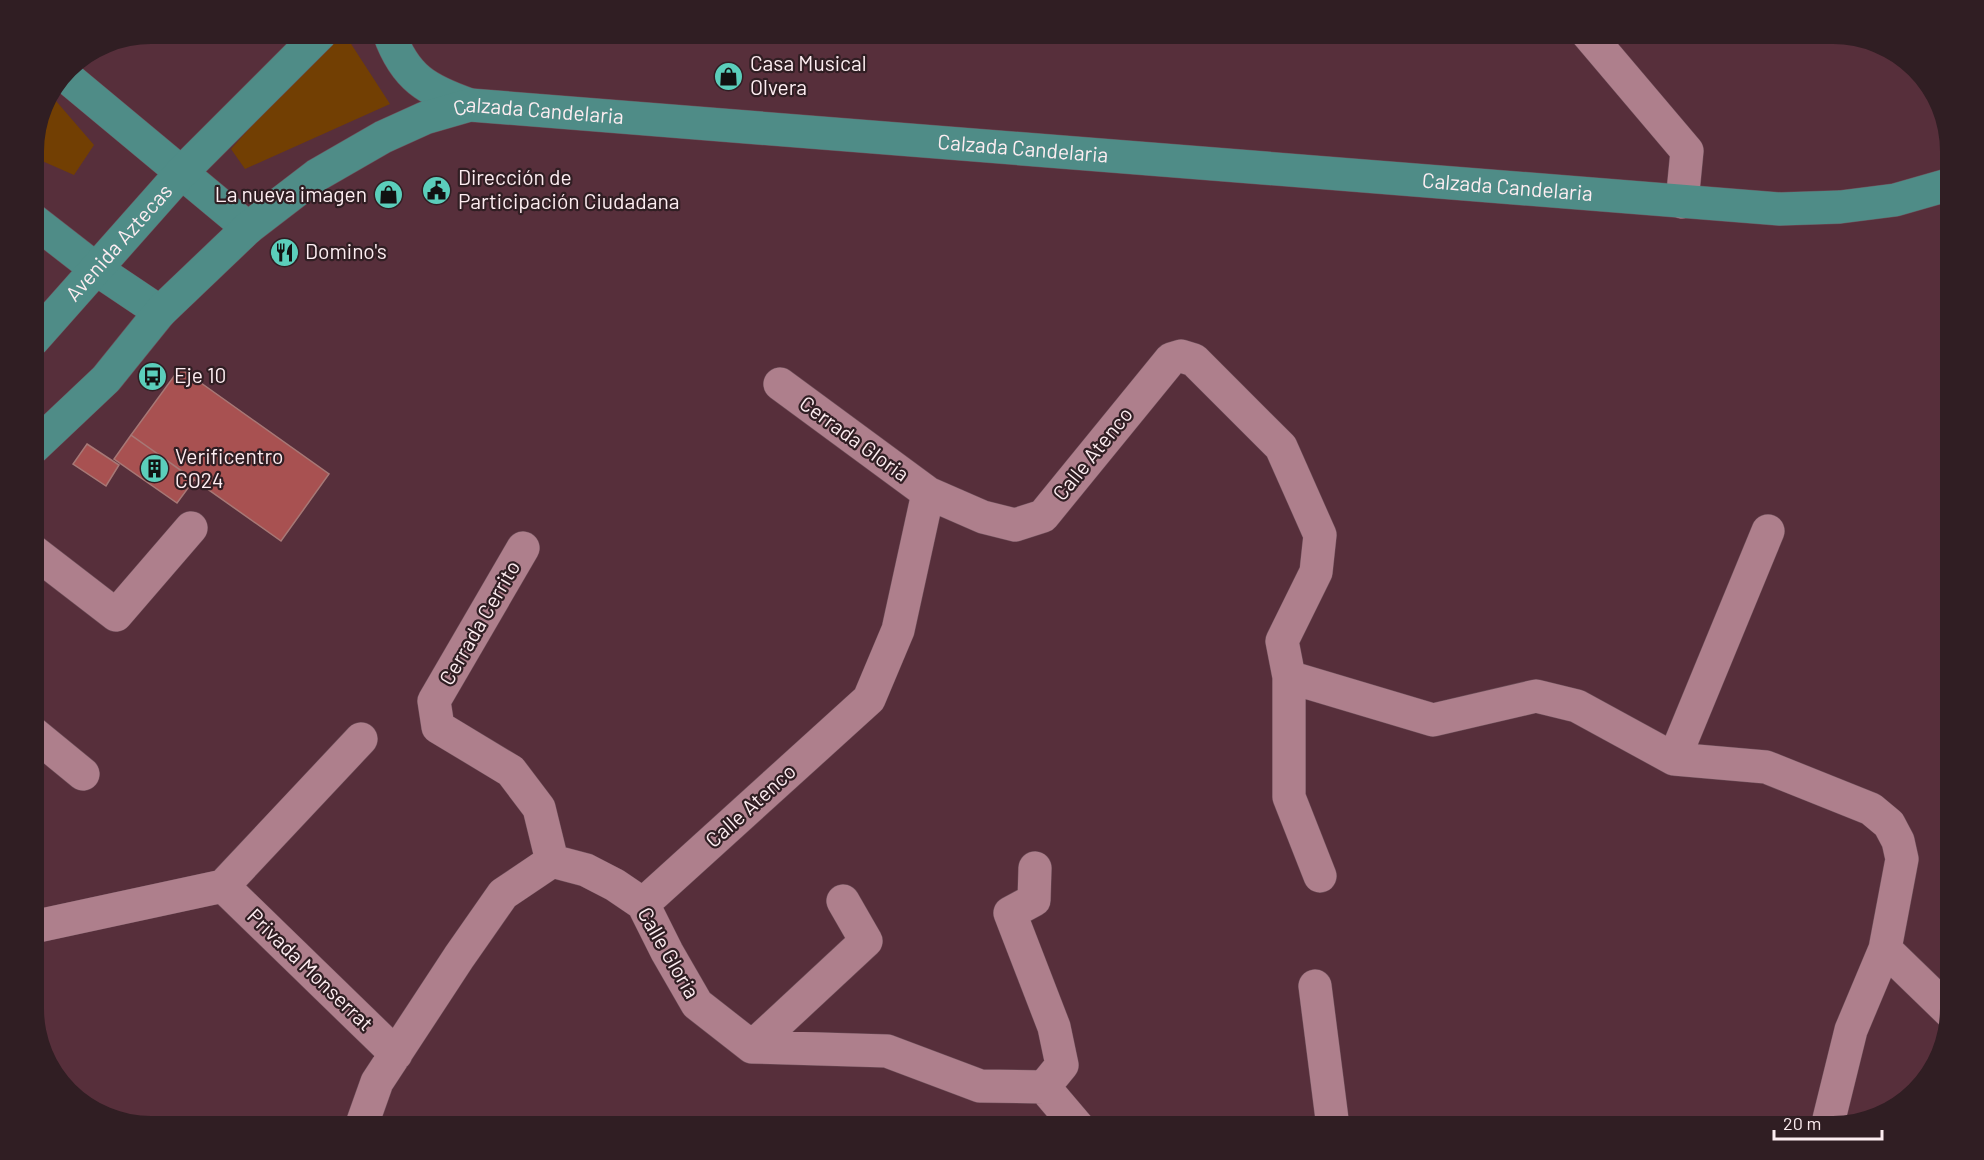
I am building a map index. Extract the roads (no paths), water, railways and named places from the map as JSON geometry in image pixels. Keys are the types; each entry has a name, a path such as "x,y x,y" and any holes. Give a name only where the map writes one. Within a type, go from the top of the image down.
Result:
{"main road":[{"name":"Avenida Aztecas","path":"44,327 182,172 310,44"},
{"path":"393,44 406,66 420,81 437,93 470,105"},
{"path":"70,80 248,228"},
{"name":"Calzada Candelaria","path":"160,312 248,228 317,175 383,137 425,117 470,105 1780,209 1840,207 1895,200 1940,187"},
{"path":"44,228 160,312 106,379 44,438"}],"street":[{"path":"1596,44 1686,151 1682,202"},
{"name":"Calle Atenco","path":"643,904 869,699 898,630 928,493 983,517 1015,525 1043,516 1171,359 1181,356 1194,360 1281,447 1320,535 1316,572 1282,641 1289,678 1289,797 1320,876"},
{"name":"Cerrada Gloria","path":"780,384 928,493"},
{"path":"44,559 116,615 191,528"},
{"path":"1674,759 1768,531"},
{"name":"Cerrada Cerrito","path":"523,548 434,701 438,727 511,771 539,808 552,861"},
{"path":"1289,678 1433,720 1536,696 1577,706 1674,759 1766,767 1871,809 1889,824 1898,841 1902,859 1885,949 1851,1030 1830,1116"},
{"path":"44,925 223,886 361,739"},
{"path":"44,742 83,774"},
{"path":"365,1116 377,1082 503,894 552,861"},
{"name":"Calle Gloria","path":"552,861 586,870 615,885 643,904 697,1004 752,1047"},
{"path":"1035,868 1034,900 1010,913 1054,1028 1062,1065 1044,1088"},
{"name":"Privada Monserrat","path":"223,886 396,1054"},
{"path":"752,1047 866,941 843,901"},
{"path":"1885,949 1940,1002"},
{"path":"1315,986 1332,1116"},
{"path":"752,1047 887,1051 980,1086 1044,1088 1068,1116"}],"place":[{"name":"Casa Musical Olvera","path":"729,76"},
{"name":"Dirección de Participación Ciudadana","path":"437,190"},
{"name":"La nueva imagen","path":"388,195"},
{"name":"Domino's","path":"284,252"},
{"name":"Eje 10","path":"153,376"},
{"name":"Verificentro CO24","path":"154,469"}]}
